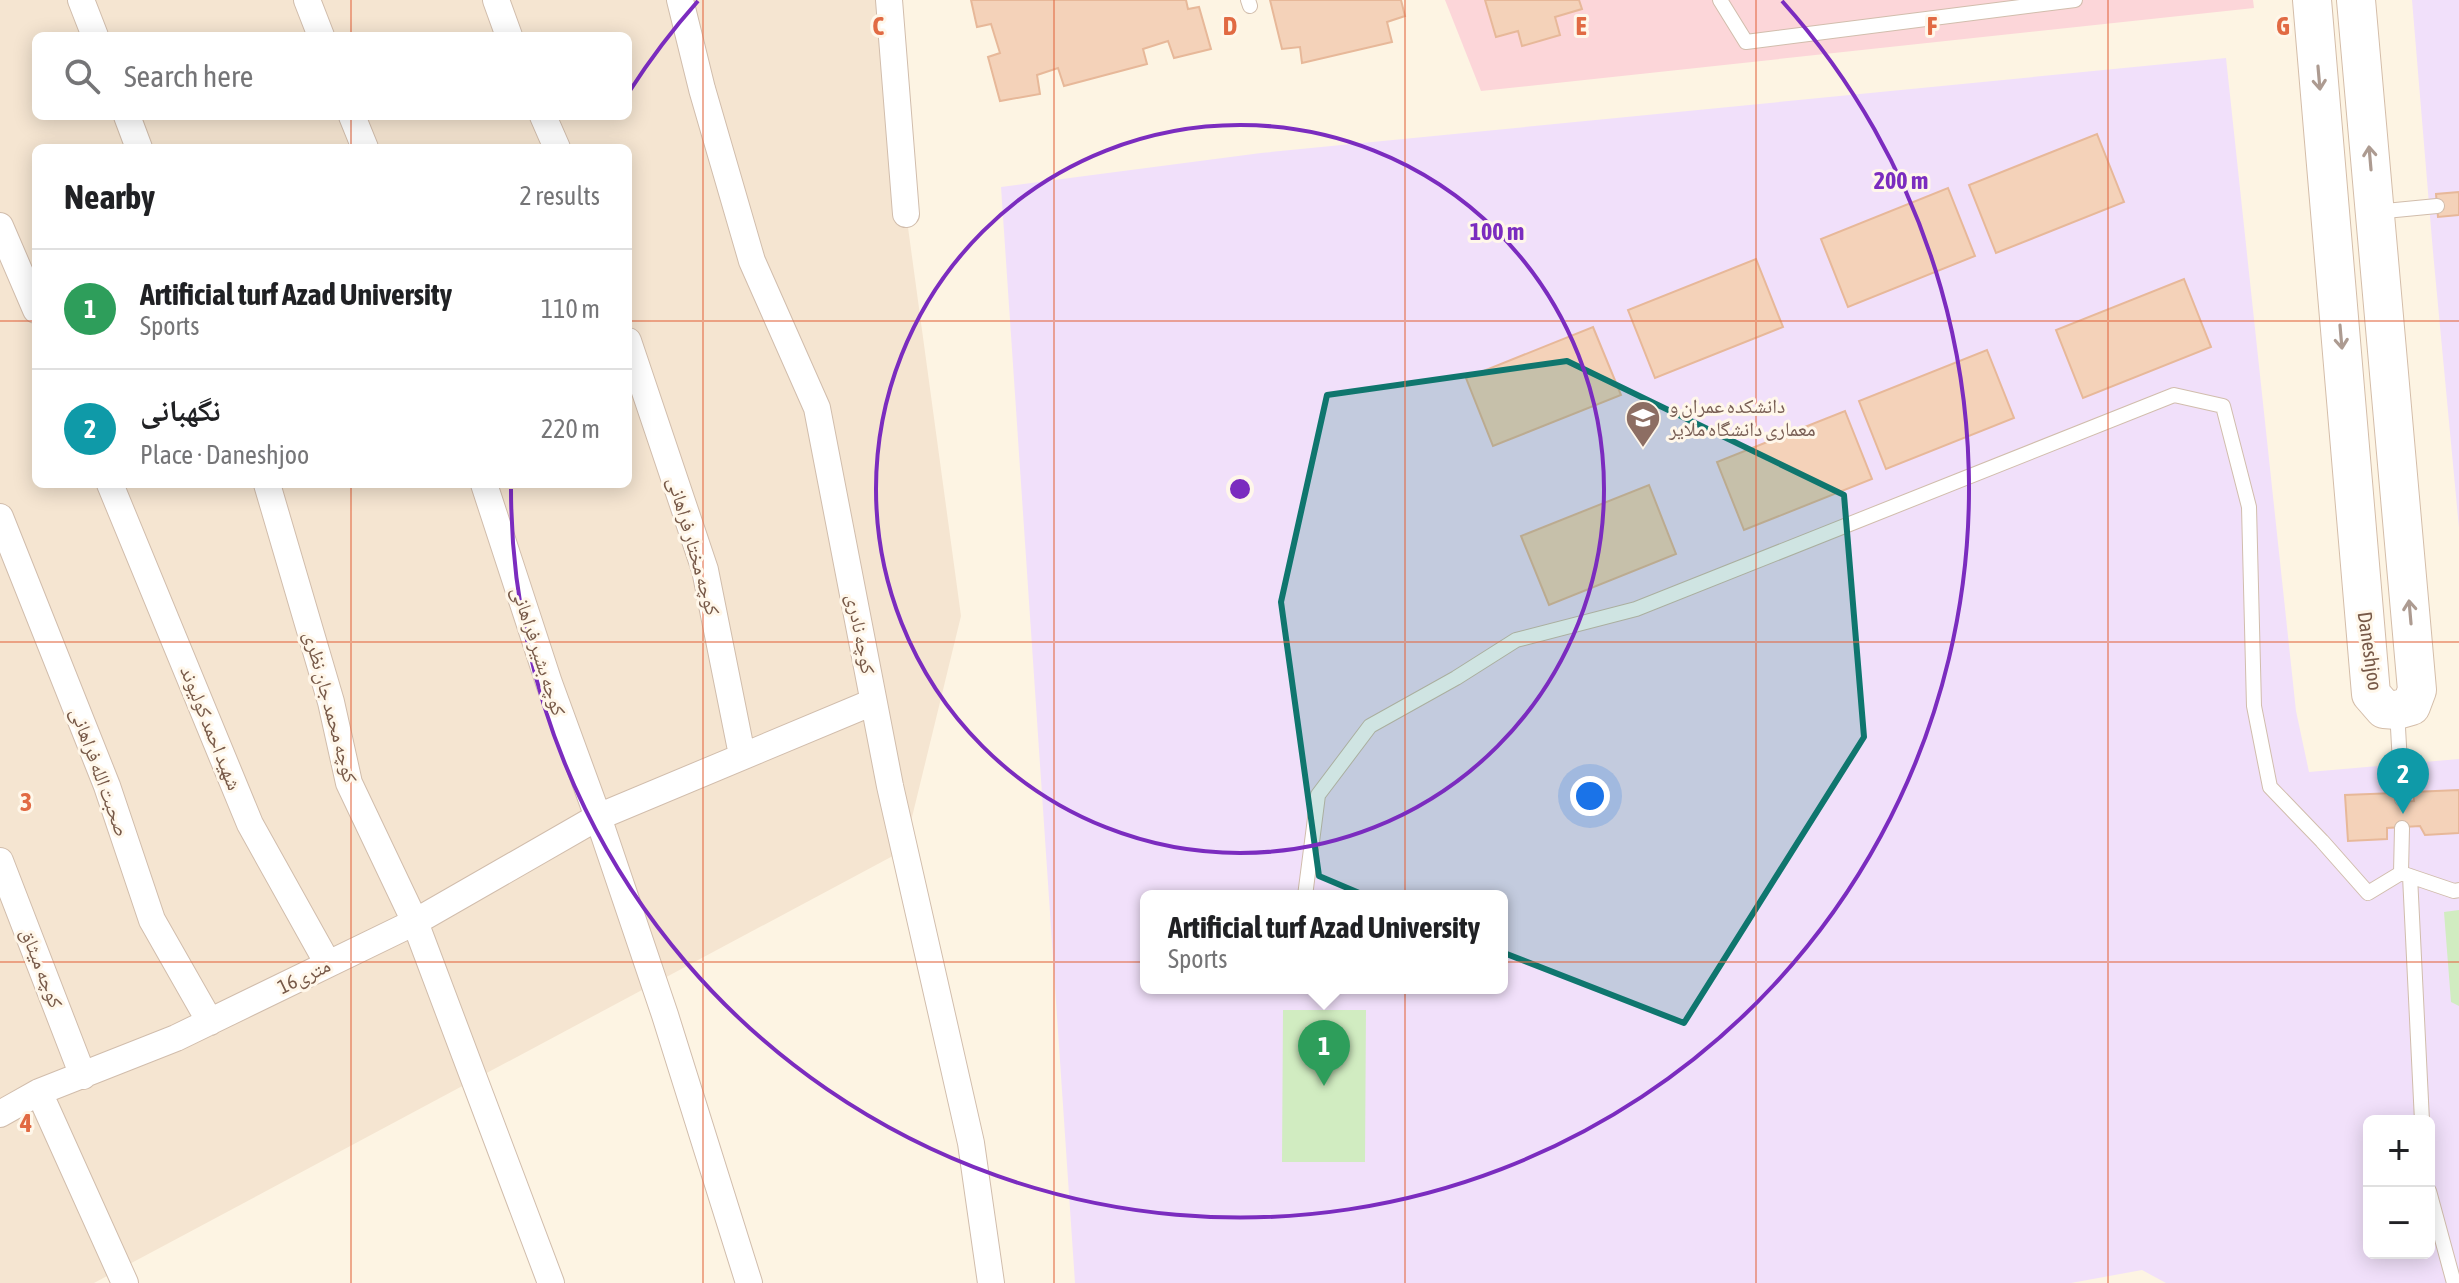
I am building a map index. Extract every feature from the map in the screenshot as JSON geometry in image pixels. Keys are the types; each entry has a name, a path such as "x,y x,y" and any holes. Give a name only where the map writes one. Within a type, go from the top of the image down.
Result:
{"main road":[{"name":"Daneshjoo","path":"2312,0 2371,694 2384,709 2397,710 2411,706 2417,690 2356,0"}],"street":[{"path":"81,0 93,32"},
{"path":"307,0 319,32"},
{"path":"496,0 508,32"},
{"name":"کوچه نادری","path":"680,0 702,89 752,261 817,408 873,702 971,1143 991,1283"},
{"path":"889,0 906,214"},
{"path":"128,120 138,144"},
{"path":"354,120 363,144"},
{"path":"545,120 555,144"},
{"path":"0,226 32,301"},
{"name":"کوچه مختار فراهانی","path":"632,353 705,570 742,755"},
{"name":"شهید احمد کولیوند","path":"112,488 250,824 328,964"},
{"name":"کوچه محمد جان نظری","path":"268,488 331,702 349,783 415,922 551,1283"},
{"name":"کوچه بشیر فراهانی","path":"485,488 549,683 665,1015 749,1283"},
{"name":"صحبت الله فراهانی","path":"0,517 107,786 152,920 210,1022"},
{"name":"16متری","path":"0,1114 39,1092 176,1038 415,922 598,817 873,702"},
{"name":"کوچه میثاق","path":"0,861 83,1076"},
{"path":"39,1092 125,1283"}],"lane":[{"path":"1720,0 1746,42 2075,0"},
{"path":"2374,212 2437,206"},
{"path":"1306,890 1318,795 1370,726 1516,640 1636,609 2174,395 2223,406 2249,507 2254,706 2270,787 2368,893 2405,875 2459,890"},
{"path":"2397,710 2402,799"},
{"path":"2402,828 2422,1115"},
{"path":"2435,1213 2454,1283"}],"highlighted area":[{"path":"1567,361 1844,495 1864,737 1684,1023 1468,939 1319,876 1281,602 1327,395"}],"shaded area":[{"path":"0,0 877,0 961,616 904,850 94,1283 0,1283"},
{"path":"1445,0 2253,0 2254,8 1481,91"},
{"path":"2412,0 2459,0 2459,528 2433,252"},
{"name":"دانشکده عمران و معماری دانشگاه ملایر","path":"2226,58 2296,711 2309,772 2459,759 2459,1283 2166,1283 2142,1270 2071,1283 1075,1283 1001,187 1261,153"}],"green space":[{"path":"2459,910 2459,1006 2451,1002 2444,912"},
{"path":"1283,1010 1366,1010 1365,1162 1282,1162"}],"building":[{"path":"971,0 1186,0 1188,9 1199,7 1211,49 1174,58 1168,41 1143,49 1147,64 1064,86 1058,68 1037,75 1040,94 1000,101 988,57 1000,53 991,24 977,27"},
{"path":"1270,0 1401,0 1405,16 1387,22 1392,42 1302,63 1300,47 1282,49"},
{"path":"1485,0 1579,0 1582,9 1555,17 1560,35 1522,46 1518,31 1496,37"},
{"path":"2097,134 2124,202 1996,253 1969,185"},
{"path":"1948,188 1975,256 1848,307 1821,239"},
{"path":"2459,192 2459,215 2438,217 2436,194"},
{"path":"1756,259 1783,327 1655,378 1628,310"},
{"path":"2184,279 2211,347 2083,398 2056,330"},
{"path":"1593,327 1621,395 1493,446 1466,378"},
{"path":"1987,350 2014,418 1886,469 1859,401"},
{"path":"1845,411 1872,479 1744,530 1717,462"},
{"path":"1649,485 1676,554 1549,605 1521,536"},
{"path":"2459,790 2459,833 2425,835 2420,826 2387,828 2387,839 2348,841 2345,795 2395,793 2396,802 2414,801 2413,792"}],"place":[{"name":"دانشکده عمران و معماری دانشگاه ملایر","path":"1643,449"},
{"name":"نگهبانی","path":"2403,814"},
{"name":"Artificial turf Azad University","path":"1324,1086"}]}
